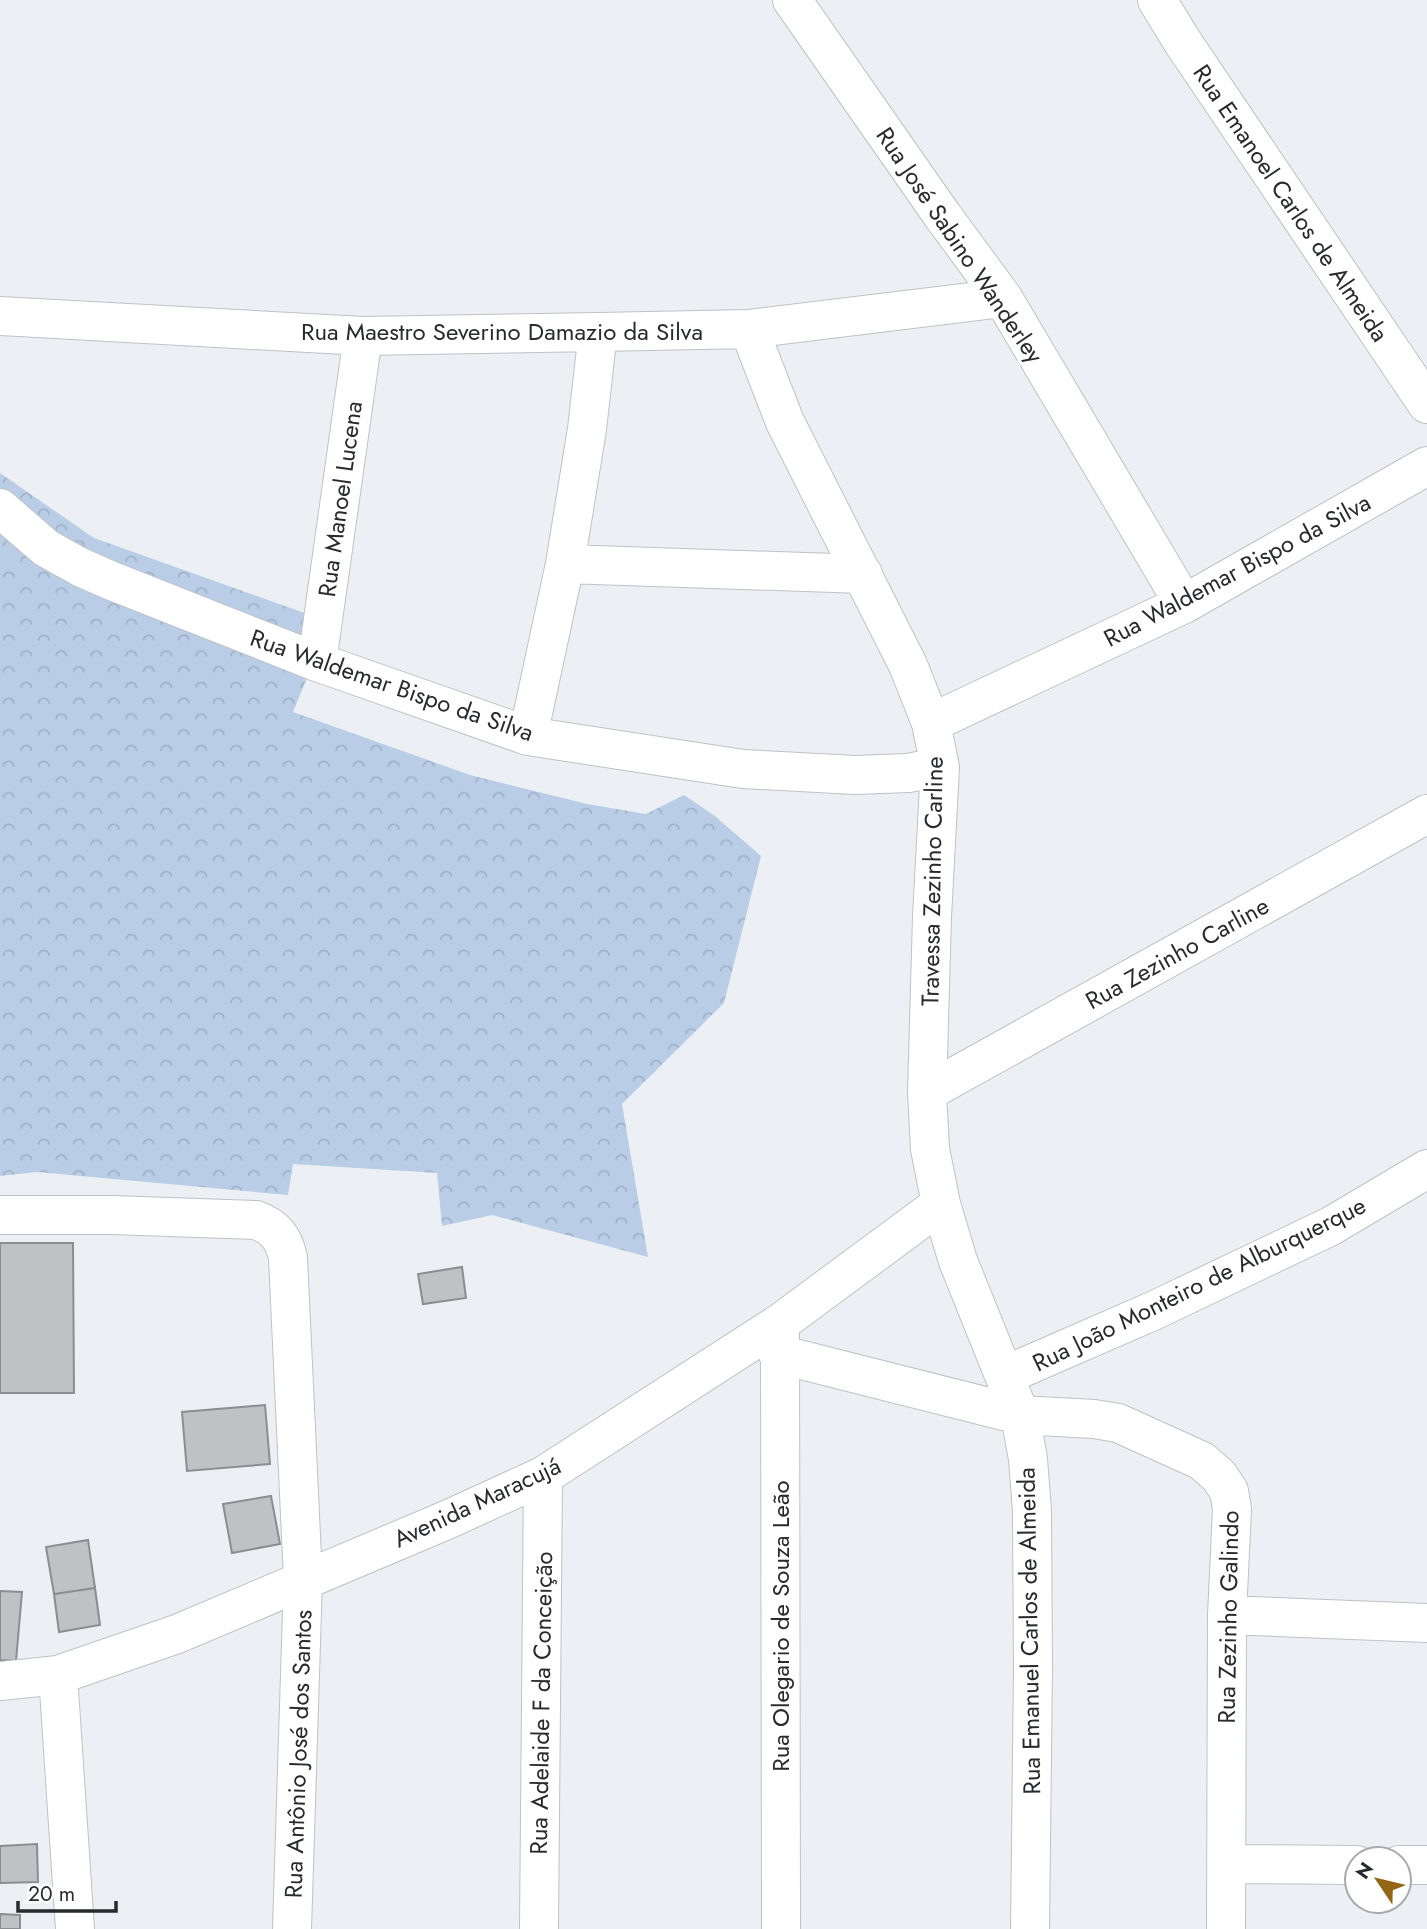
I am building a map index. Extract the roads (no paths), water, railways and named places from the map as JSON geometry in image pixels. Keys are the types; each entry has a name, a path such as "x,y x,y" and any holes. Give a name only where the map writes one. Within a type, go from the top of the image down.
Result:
{"street":[{"name":"Rua José Sabino Wanderley","path":"792,0 1003,298 1184,604"},
{"name":"Rua Emanoel Carlos de Almeida","path":"1157,0 1427,404"},
{"name":"Rua Maestro Severino Damazio da Silva","path":"0,316 363,335 598,332 749,329 1003,298"},
{"name":"Travessa Zezinho Carline","path":"749,329 785,422 908,665 931,723 940,767 927,1092 930,1149 941,1203 958,1261"},
{"path":"528,736 565,564 587,429 598,332"},
{"name":"Rua Manoel Lucena","path":"317,663 363,335"},
{"name":"Rua Waldemar Bispo da Silva","path":"931,723 1184,604 1427,466"},
{"name":"Rua Waldemar Bispo da Silva","path":"0,508 46,548 80,567 317,663 528,736 743,769 855,775 908,773 940,767"},
{"path":"565,564 863,574"},
{"name":"Rua Zezinho Carline","path":"927,1092 1427,814"},
{"name":"Rua João Monteiro de Alburquerque","path":"1006,1375 1155,1310 1331,1226 1427,1169"},
{"name":"Avenida Maracujá","path":"0,1681 58,1675 177,1634 449,1519 543,1476 779,1339 941,1203"},
{"name":"Rua Antônio José dos Santos","path":"0,1215 112,1215 256,1220 267,1224 285,1243 288,1258 303,1580 292,1929"},
{"name":"Rua Emanuel Carlos de Almeida","path":"958,1261 1006,1375 1020,1415 1028,1459 1032,1511 1030,1929"},
{"name":"Rua Zezinho Galindo","path":"779,1339 1020,1415 1118,1423 1202,1461 1219,1476 1228,1490 1232,1509 1227,1615 1226,1929"},
{"name":"Rua Olegario de Souza Leão","path":"779,1339 781,1929"},
{"name":"Rua Adelaide F da Conceição","path":"539,1929 543,1476"},
{"path":"1227,1615 1427,1623"},
{"path":"58,1675 75,1929"},
{"path":"1226,1864 1343,1865"}]}
